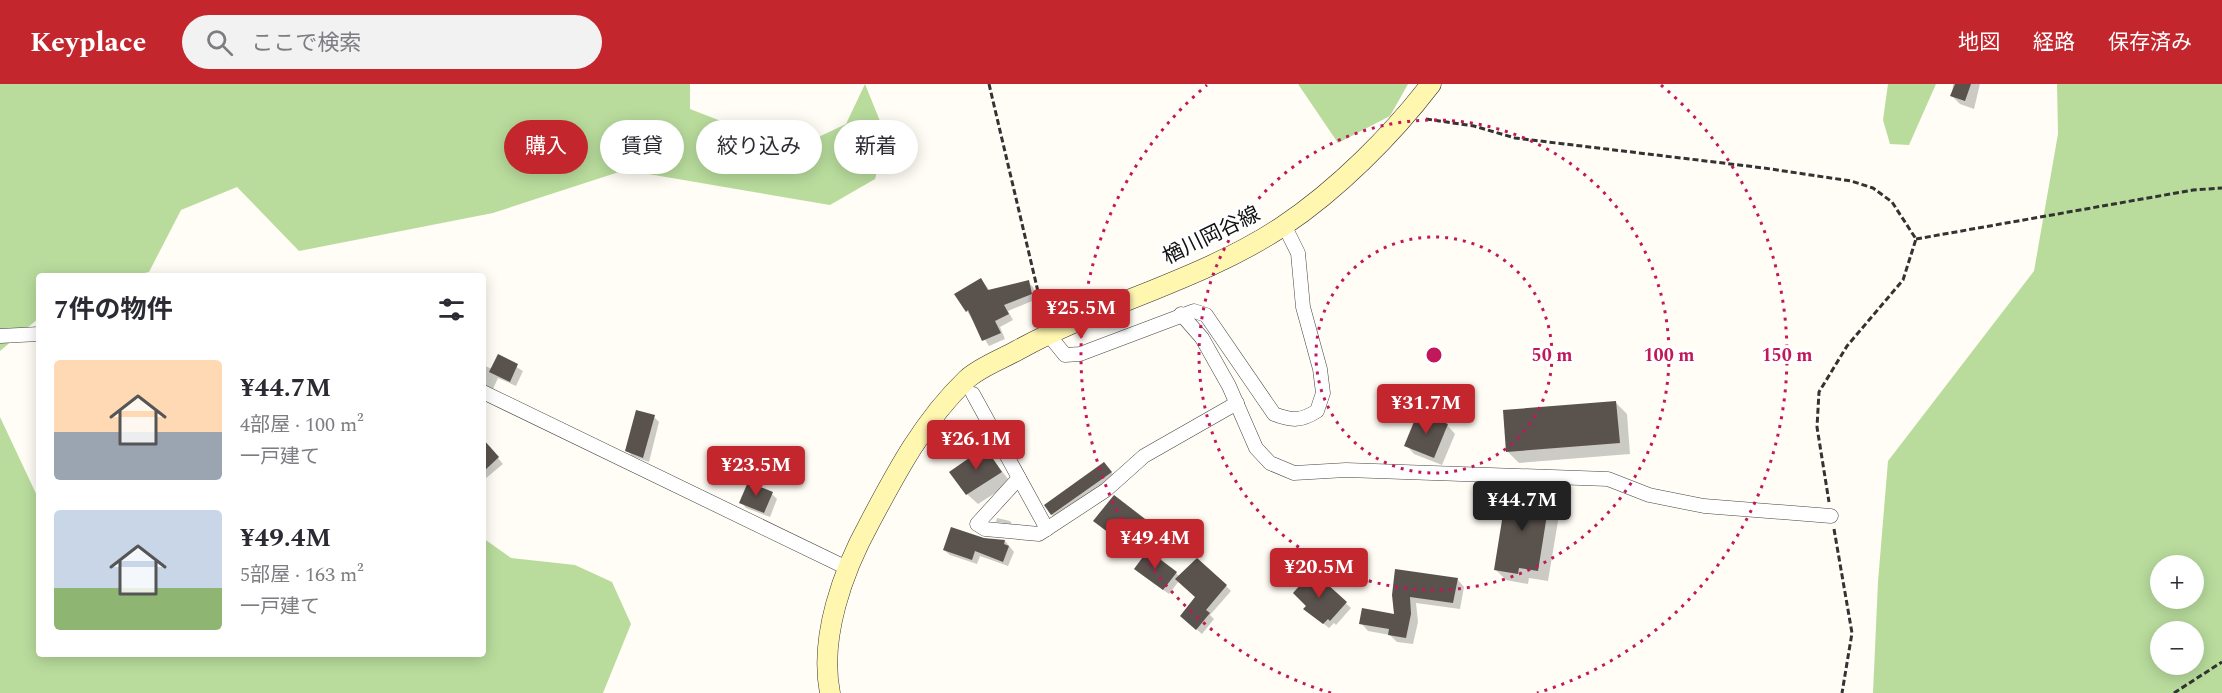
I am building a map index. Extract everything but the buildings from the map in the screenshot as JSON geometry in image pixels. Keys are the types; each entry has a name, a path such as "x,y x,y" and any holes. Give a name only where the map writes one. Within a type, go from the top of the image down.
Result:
{"main road":[{"name":"楢川岡谷線","path":"830,693 832,618 847,568 902,463 932,416 969,377 1048,334 1209,266 1284,225 1348,173 1409,113 1431,84"}],"street":[{"path":"1048,334 1065,355 1080,354 1181,314 1194,311 1206,315 1274,414 1289,420 1303,420 1317,411 1323,393 1320,369 1303,307 1298,253 1284,225"},
{"path":"1181,314 1202,338 1237,403 1257,448 1270,463 1294,473 1347,470 1608,479 1649,495 1704,506 1831,516"},
{"path":"0,336 36,334"},
{"path":"486,393 847,568"},
{"path":"973,394 1047,529"},
{"path":"1019,478 976,524 986,529 1029,535 1047,529 1106,490 1144,456 1237,403"}],"path":[{"path":"989,84 1048,334"},
{"path":"1409,113 1418,118 1474,126 1515,138 1764,168 1851,181 1873,188 1892,202 1916,239"},
{"path":"1916,239 2170,194 2222,188"},
{"path":"1842,693 1852,633 1817,427 1819,392 1847,346 1903,280 1916,239"},
{"path":"2174,693 2222,662"}],"green space":[{"path":"0,84 690,84 690,109 718,120 696,120 696,174 822,174 822,135 834,130 834,174 876,174 875,179 830,205 648,174 684,174 684,120 600,120 600,174 613,174 493,213 299,251 237,187 181,210 149,272 36,273 36,321 0,351"},
{"path":"865,84 880,120 848,120"},
{"path":"1298,84 1408,84 1390,116 1338,143"},
{"path":"1888,84 1936,84 1909,145 1890,144 1883,120"},
{"path":"2057,84 2222,84 2222,693 1873,693 1878,582 1888,461 2034,271 2058,134"},
{"path":"0,417 36,494 36,657 486,657 486,540 511,558 575,565 612,582 631,624 603,693 0,693"}]}
